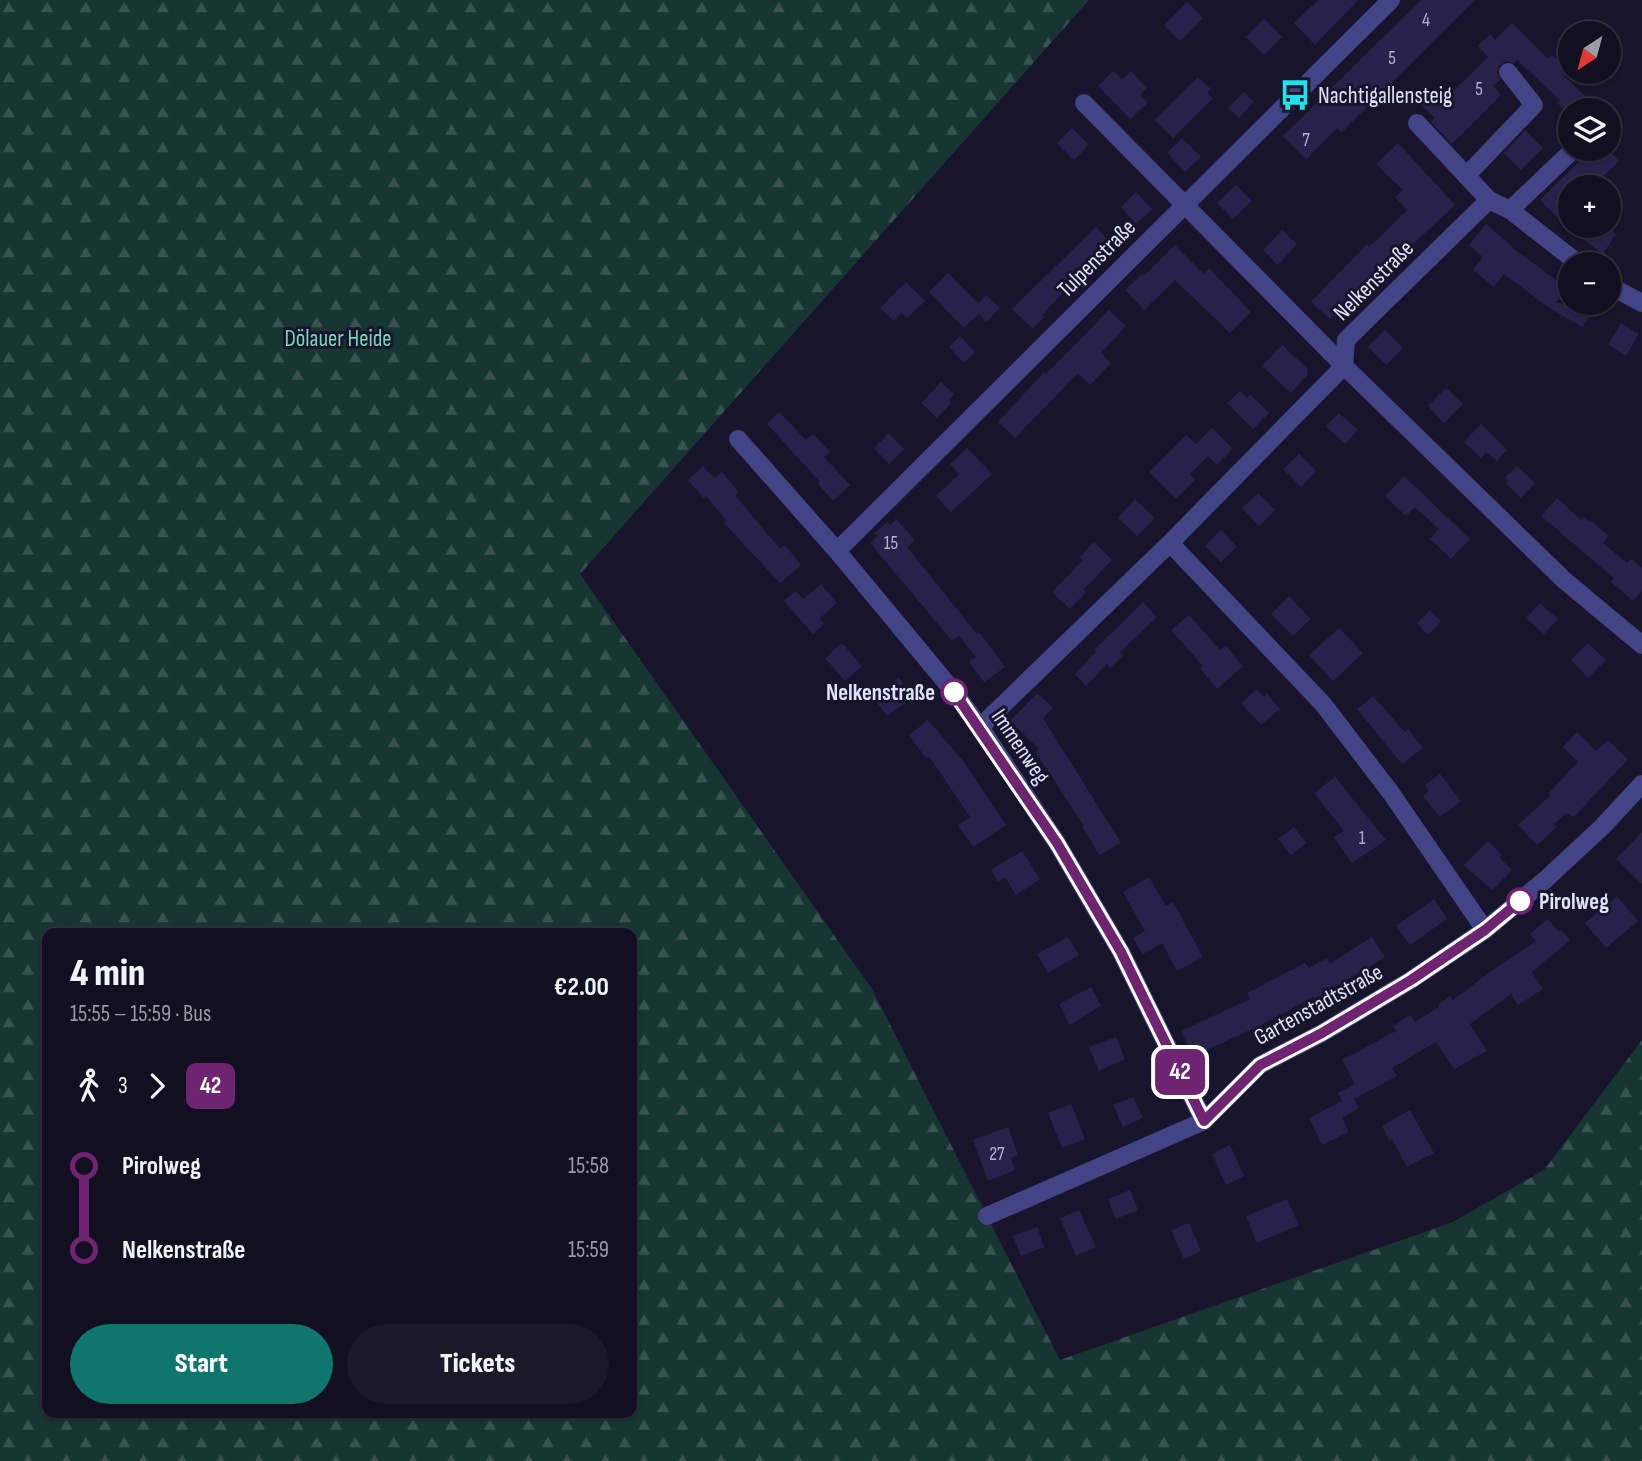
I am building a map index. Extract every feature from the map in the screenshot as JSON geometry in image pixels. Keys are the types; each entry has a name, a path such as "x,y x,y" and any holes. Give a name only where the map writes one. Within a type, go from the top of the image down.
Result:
{"street":[{"name":"Tulpenstraße","path":"836,551 1391,0"},
{"path":"1466,176 1534,105 1508,72"},
{"path":"1084,103 1344,366 1564,580 1642,645"},
{"path":"1417,123 1489,200 1510,210 1564,252"},
{"path":"1510,210 1561,161"},
{"name":"Nelkenstraße","path":"980,727 1170,543 1344,366 1346,340 1489,200"},
{"path":"1621,292 1642,303"},
{"name":"Immenweg","path":"738,439 836,551 980,727 1057,843 1121,952 1204,1121"},
{"path":"1170,543 1323,704 1391,793 1485,930"},
{"name":"Gartenstadtstraße","path":"988,1216 1204,1121 1260,1065 1322,1033 1411,980 1485,930 1536,888 1602,827 1642,784"}],"green space":[{"name":"Dölauer Heide","path":"0,0 1089,0 580,574 872,989 1060,1360 1453,1222 1544,1170 1642,1040 1642,1461 0,1461"}],"building":[{"path":"1318,0 1358,0 1315,45 1294,23"},
{"path":"1421,0 1475,0 1342,132 1337,128 1306,159 1283,136"},
{"path":"1187,2 1203,18 1180,41 1164,25"},
{"path":"1264,19 1282,37 1264,55 1246,37"},
{"path":"1512,23 1548,59 1552,55 1558,61 1558,84 1572,84 1587,98 1558,98 1517,60 1514,63 1506,61 1498,67 1500,80 1493,86 1501,95 1452,144 1431,122 1435,118 1421,105 1438,88 1447,97 1488,57 1478,46 1490,34 1495,40"},
{"path":"1113,71 1122,79 1131,71 1147,88 1140,95 1148,103 1130,119 1098,86"},
{"path":"1198,77 1211,89 1207,93 1213,98 1173,138 1155,120"},
{"path":"1244,92 1254,102 1239,118 1228,108"},
{"path":"1072,128 1089,145 1074,160 1057,143"},
{"path":"1525,130 1543,148 1521,170 1504,153"},
{"path":"1182,138 1201,157 1185,172 1167,153"},
{"path":"1398,143 1455,205 1367,287 1364,284 1330,319 1311,302 1367,244 1369,246 1375,242 1407,210 1395,197 1403,190 1376,164"},
{"path":"1580,161 1619,161 1604,175 1565,175"},
{"path":"1558,182 1558,218 1540,200"},
{"path":"1236,185 1252,201 1233,219 1217,203"},
{"path":"1136,192 1152,209 1136,224 1121,207"},
{"path":"1486,224 1558,281 1558,313 1504,274 1494,287 1473,270 1483,257 1469,245"},
{"path":"1096,227 1114,247 1062,294 1033,329 1012,309"},
{"path":"1282,230 1297,244 1278,265 1263,250"},
{"path":"1585,238 1613,238 1604,252 1584,240"},
{"path":"1175,245 1204,274 1209,268 1251,312 1230,333 1175,280 1144,310 1125,290 1142,274 1144,276"},
{"path":"948,273 978,303 986,295 1000,308 986,322 979,314 964,328 929,292"},
{"path":"906,282 925,301 907,318 902,313 894,321 880,308"},
{"path":"1109,310 1126,326 1101,353 1111,363 1090,385 1078,373 1015,438 998,422 1044,372 1046,374"},
{"path":"1561,315 1591,315 1582,327"},
{"path":"1621,323 1639,334 1626,356 1608,345"},
{"path":"1385,330 1403,348 1386,365 1368,347"},
{"path":"960,336 975,352 964,363 949,347"},
{"path":"1282,345 1307,368 1308,374 1291,393 1262,366"},
{"path":"941,382 954,394 949,400 951,403 937,418 921,403"},
{"path":"1446,388 1463,404 1444,423 1428,406"},
{"path":"1240,391 1247,398 1250,394 1269,413 1253,429 1227,403"},
{"path":"779,412 806,440 813,434 830,452 824,457 850,485 833,501 818,484 820,482 767,424"},
{"path":"1339,413 1358,430 1345,444 1326,426"},
{"path":"1481,424 1507,450 1497,461 1486,452 1481,458 1464,442"},
{"path":"1212,428 1233,449 1217,465 1208,456 1190,474 1195,480 1176,499 1149,472 1186,435 1196,444"},
{"path":"889,433 904,449 889,464 874,448"},
{"path":"967,448 992,474 951,512 936,496 959,474 950,464"},
{"path":"1299,454 1316,471 1301,487 1283,469"},
{"path":"703,466 714,478 722,472 739,492 735,495 780,549 785,545 801,565 780,583 724,523 727,521 706,496 704,499 688,480"},
{"path":"1517,466 1535,483 1521,498 1506,483 1508,481 1505,478"},
{"path":"1404,476 1470,539 1451,559 1430,539 1439,529 1415,507 1406,516 1385,496"},
{"path":"1258,493 1275,510 1259,526 1242,508"},
{"path":"1557,498 1581,520 1583,517 1589,522 1590,520 1609,536 1603,543 1627,563 1631,559 1642,568 1642,591 1633,601 1611,582 1614,578 1541,516"},
{"path":"1135,499 1155,518 1137,536 1118,518"},
{"path":"896,519 915,540 907,547 1005,667 984,682 969,662 976,657 959,636 952,641 870,543 878,536 875,533 887,522 890,525"},
{"path":"1221,530 1237,547 1221,562 1205,546"},
{"path":"1094,542 1112,560 1083,590 1086,592 1070,609 1052,592 1083,560 1080,557"},
{"path":"821,584 837,603 820,618 824,624 813,634 784,601 796,591 803,599"},
{"path":"1289,596 1311,619 1293,636 1271,614"},
{"path":"1143,602 1157,617 1120,652 1123,656 1110,668 1107,664 1086,686 1075,674 1096,652 1094,650"},
{"path":"1540,603 1558,619 1544,634 1526,618"},
{"path":"1430,610 1441,622 1428,635 1417,623"},
{"path":"1189,615 1220,650 1226,646 1243,666 1217,689 1200,668 1203,666 1171,630"},
{"path":"1339,628 1363,653 1333,681 1309,655"},
{"path":"842,643 862,666 845,681 825,658"},
{"path":"1588,643 1606,660 1588,678 1571,660"},
{"path":"899,678 913,697 887,716 873,697"},
{"path":"1257,689 1264,697 1267,694 1280,709 1261,725 1241,703"},
{"path":"1037,693 1053,708 1043,718 1121,843 1099,855 1084,826 1035,751 1039,749 1010,721"},
{"path":"1373,696 1405,732 1408,729 1423,748 1402,764 1357,709"},
{"path":"928,720 963,761 1006,825 973,847 958,825 970,817 929,756 926,758 909,735"},
{"path":"1577,732 1596,751 1608,740 1628,759 1574,817 1566,813 1554,824 1557,827 1537,845 1518,825 1551,795 1549,793 1578,762 1563,747"},
{"path":"1440,774 1461,801 1440,817 1423,796 1429,791 1425,785"},
{"path":"1335,777 1386,840 1352,863 1334,837 1344,831 1314,793"},
{"path":"1294,827 1306,843 1291,855 1278,839"},
{"path":"1642,832 1642,884 1616,859"},
{"path":"1488,841 1512,870 1492,890 1464,865"},
{"path":"1022,851 1040,879 1016,895 1005,877 998,882 991,870"},
{"path":"1149,877 1166,906 1173,902 1203,957 1177,971 1162,943 1143,954 1133,938 1145,931 1123,892"},
{"path":"1617,896 1638,921 1606,948 1585,923 1597,913 1593,907 1609,903"},
{"path":"1434,899 1447,919 1410,945 1396,926"},
{"path":"1548,919 1570,940 1532,972 1543,989 1518,1005 1511,994 1470,1024 1487,1051 1454,1069 1436,1042 1392,1068 1397,1076 1354,1099 1359,1108 1342,1118 1349,1132 1322,1145 1309,1118 1342,1101 1338,1093 1355,1084 1342,1060 1396,1031 1393,1026 1411,1015 1415,1022 1439,1007 1438,1005 1450,996 1452,1001 1536,941 1530,934"},
{"path":"1068,937 1079,955 1048,973 1037,954"},
{"path":"1372,937 1385,957 1314,999 1313,997 1259,1026 1193,1056 1181,1031 1250,999 1247,993 1305,963 1309,968 1327,958 1330,964"},
{"path":"1091,987 1101,1006 1070,1025 1059,1004"},
{"path":"1116,1037 1125,1059 1099,1071 1089,1047"},
{"path":"1133,1097 1143,1118 1123,1127 1113,1105"},
{"path":"1071,1104 1085,1139 1062,1148 1048,1113"},
{"path":"1410,1110 1434,1153 1407,1167 1382,1126"},
{"path":"1008,1127 1018,1155 1011,1158 1015,1170 988,1181 973,1140"},
{"path":"1230,1145 1244,1176 1226,1185 1212,1154"},
{"path":"1130,1190 1138,1210 1116,1219 1108,1199"},
{"path":"1287,1199 1299,1225 1257,1243 1246,1216"},
{"path":"1079,1210 1096,1247 1076,1256 1060,1218"},
{"path":"1189,1223 1201,1251 1184,1259 1171,1230"},
{"path":"1037,1227 1044,1247 1021,1256 1013,1236"}],"bus line":[{"name":"42","path":"954,692 1057,843 1121,952 1204,1121 1260,1065 1322,1033 1411,980 1485,930 1520,901"}],"place":[{"name":"Nachtigallensteig","path":"1295,95"},
{"name":"Nelkenstraße","path":"954,692"},
{"name":"Pirolweg","path":"1520,901"}]}
